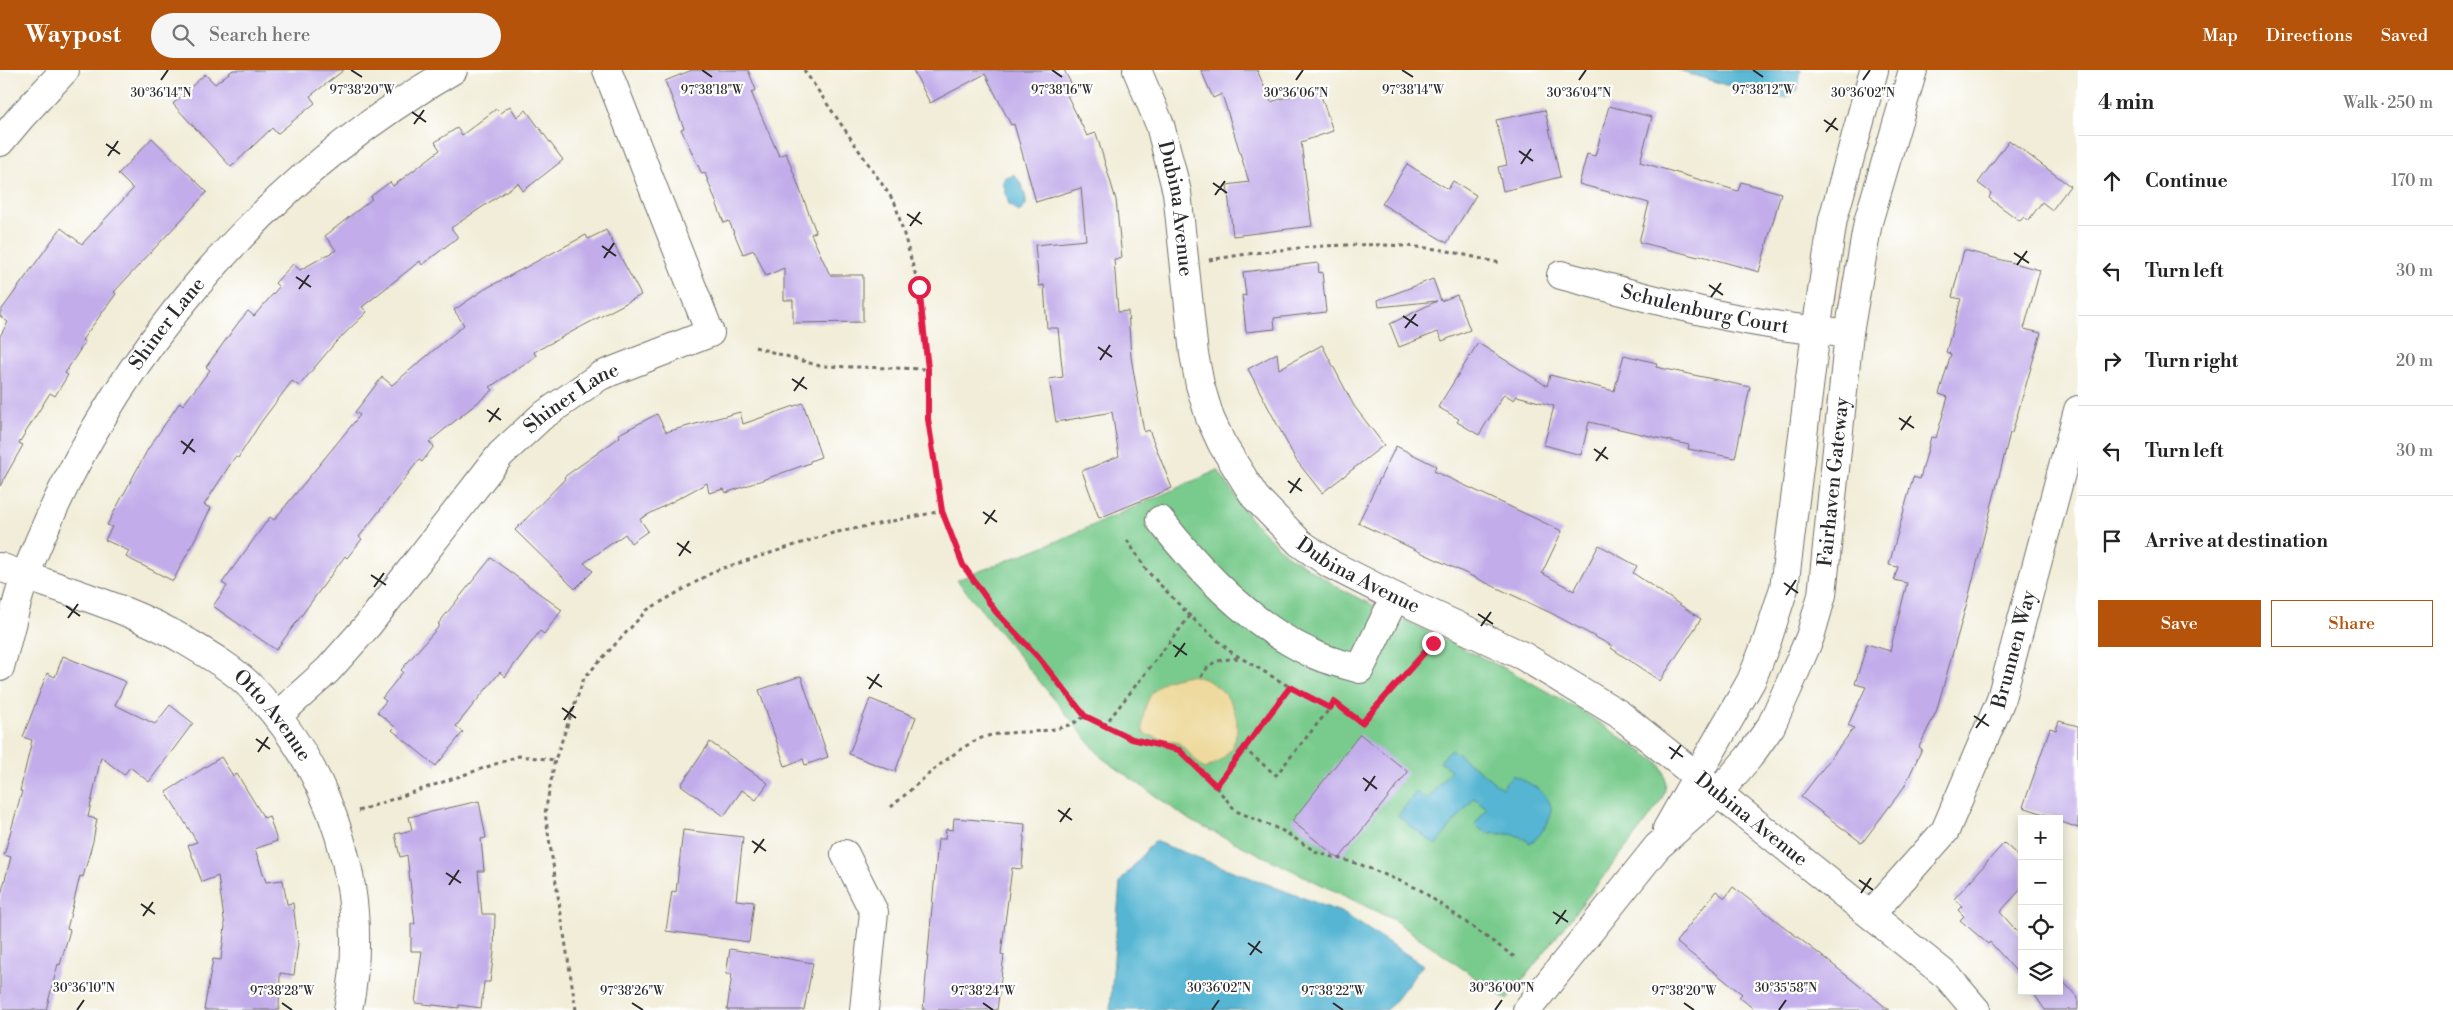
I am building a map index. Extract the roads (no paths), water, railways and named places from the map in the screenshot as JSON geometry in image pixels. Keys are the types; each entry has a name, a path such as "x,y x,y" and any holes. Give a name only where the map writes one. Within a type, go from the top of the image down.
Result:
{"street":[{"path":"0,142 65,70"},
{"name":"Shiner Lane","path":"0,667 26,576 86,443 120,386 168,320 220,257 288,191 333,154 428,84 453,70"},
{"name":"Shiner Lane","path":"277,716 328,670 368,625 501,454 541,417 600,376 710,333 607,70"},
{"name":"Dubina Avenue","path":"1137,70 1160,126 1178,192 1194,354 1210,418 1222,444 1255,497 1300,542 1330,564 1395,597 1523,656 1556,674 1619,714 1947,976 1976,1010"},
{"name":"Fairhaven Gateway","path":"1657,848 1751,681 1767,641 1784,588 1816,331 1833,219 1874,70"},
{"name":"Fairhaven Gateway","path":"1527,1010 1657,848 1718,793 1749,757 1770,726 1810,637 1822,595 1849,333 1868,222 1913,70"},
{"name":"Schulenburg Court","path":"1561,275 1714,314 1816,331 1849,333"},
{"name":"Brunnen Way","path":"1870,914 1945,831 2000,702 2078,410"},
{"path":"1160,520 1199,566 1247,610 1274,631 1309,652 1360,669 1395,597"},
{"name":"Otto Avenue","path":"0,567 116,608 188,642 246,683 277,716 298,745 317,779 332,812 345,851 352,899 355,953 348,1010"},
{"path":"845,854 874,912 864,1010"}],"water":[{"path":"1678,70 1801,70 1798,90 1787,98 1751,93"},
{"path":"1013,174 1020,183 1026,200 1025,206 1019,212 1009,205 1003,182 1005,177 1011,177"},
{"path":"1451,749 1502,788 1512,775 1530,784 1545,795 1551,810 1550,819 1536,839 1530,843 1515,835 1494,834 1481,830 1475,824 1487,808 1474,798 1436,845 1398,816 1416,792 1427,800 1451,770 1440,762"},
{"path":"1154,841 1343,913 1423,965 1387,1010 1110,1010 1120,882"}]}
